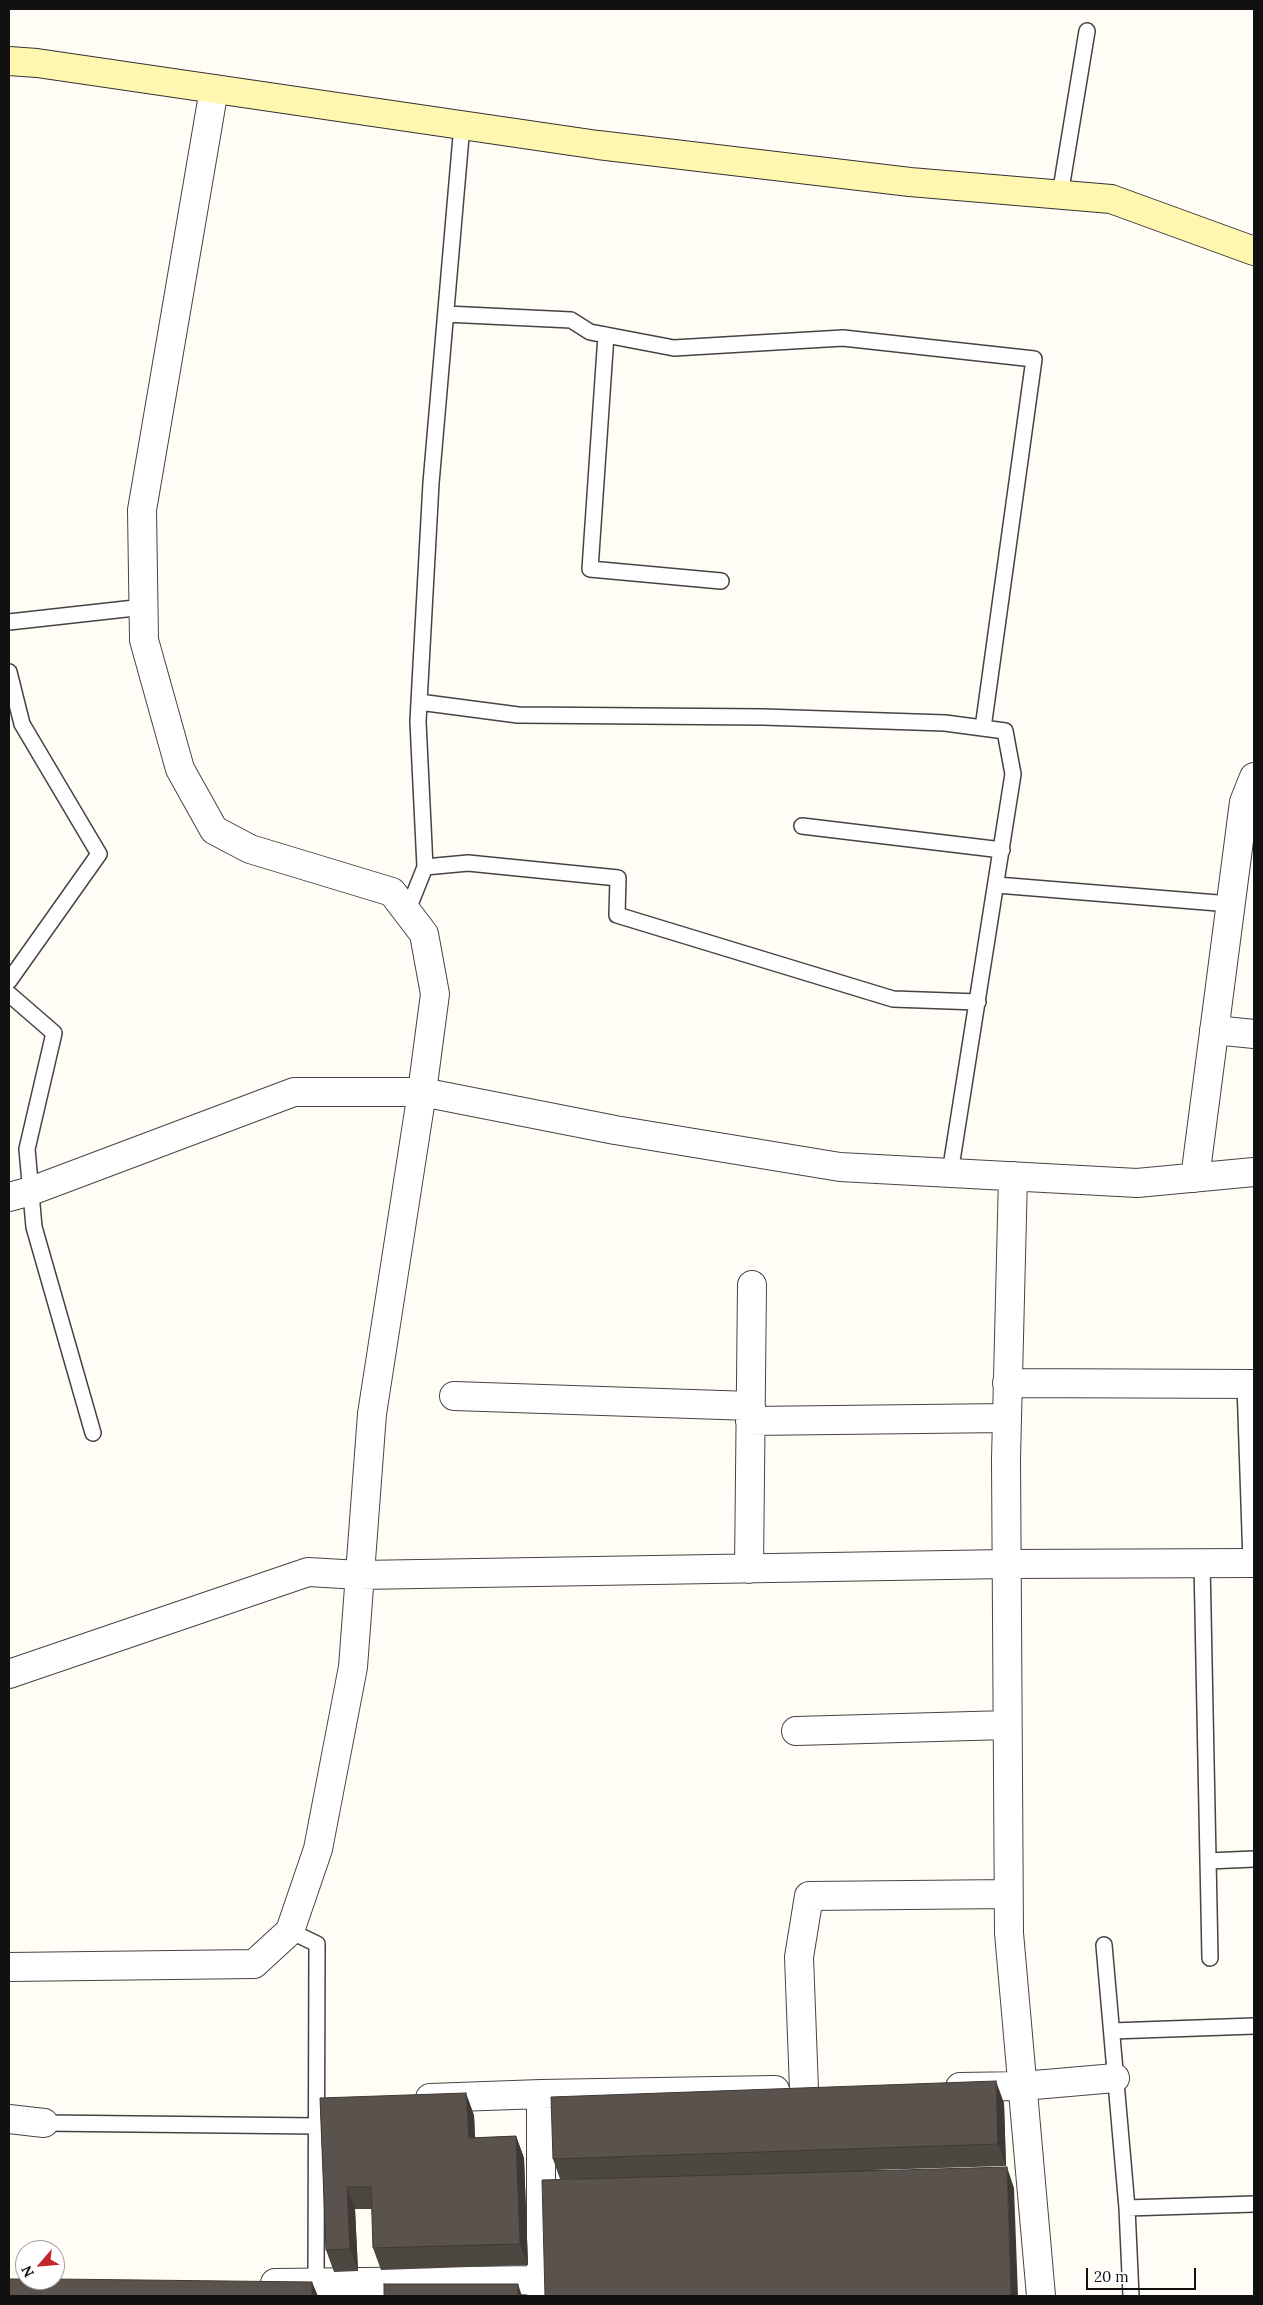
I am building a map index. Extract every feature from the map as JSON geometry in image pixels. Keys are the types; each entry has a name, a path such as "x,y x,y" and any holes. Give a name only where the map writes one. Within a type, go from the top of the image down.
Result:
{"street":[{"path":"9,61 214,88 608,146 901,181 1111,199 1254,251"},
{"path":"9,1967 254,1964 290,1931 318,1849 353,1667 372,1414 422,1092 435,994 424,934 392,892 250,849 214,830 180,769 144,640 142,510 214,88"},
{"path":"1195,1178 1244,802 1254,777"},
{"path":"1214,1030 1254,1034"},
{"path":"20,1194 294,1092 422,1092 615,1130 840,1167 1137,1183 1254,1172"},
{"path":"1013,1176 1006,1418 1008,1894 1009,1933 1041,2296"},
{"path":"748,1569 752,1285"},
{"path":"1007,1383 1250,1384"},
{"path":"454,1396 751,1413 1006,1418"},
{"path":"9,1674 308,1572 360,1576 1006,1564 1253,1563"},
{"path":"796,1731 1007,1725"},
{"path":"404,2099 541,2094 814,2089 799,1957 809,1896 1008,1894"},
{"path":"934,2087 1023,2086 1115,2078"},
{"path":"252,2284 316,2283 541,2288 541,2094"},
{"path":"317,2115 346,2102"},
{"path":"9,2119 44,2122"}],"lane":[{"path":"1060,195 1087,31"},
{"path":"407,912 425,867 419,702 431,483 462,125"},
{"path":"446,314 571,320 590,332 674,348 843,338 1034,360 983,728"},
{"path":"606,335 590,569 721,581"},
{"path":"9,622 144,607"},
{"path":"9,672 22,724 99,854 9,981"},
{"path":"419,702 518,715 772,717 945,724 1005,731 1013,774 997,885 950,1173"},
{"path":"802,826 1002,850"},
{"path":"425,867 468,863 618,878 616,915 894,999 978,1002"},
{"path":"997,885 1230,904"},
{"path":"9,994 54,1033 27,1149 20,1194 34,1227 93,1433"},
{"path":"1250,1384 1253,1563"},
{"path":"1202,1562 1210,1958"},
{"path":"1208,1862 1254,1859"},
{"path":"290,1931 317,1944 316,2283"},
{"path":"1104,1945 1127,2208 1131,2296"},
{"path":"1112,2030 1254,2026"},
{"path":"44,2122 317,2115"},
{"path":"1127,2208 1254,2204"}],"building":[{"path":"996,2081 998,2144 553,2159 551,2097"},
{"path":"466,2093 469,2138 516,2136 520,2244 373,2248 371,2187 347,2187 350,2249 326,2250 320,2098"},
{"path":"1007,2167 1011,2296 545,2296 542,2180"},
{"path":"9,2279 15,2279 15,2290 65,2290 65,2279 312,2282 312,2296 9,2296"},
{"path":"384,2284 518,2284 518,2296 384,2296"}]}
